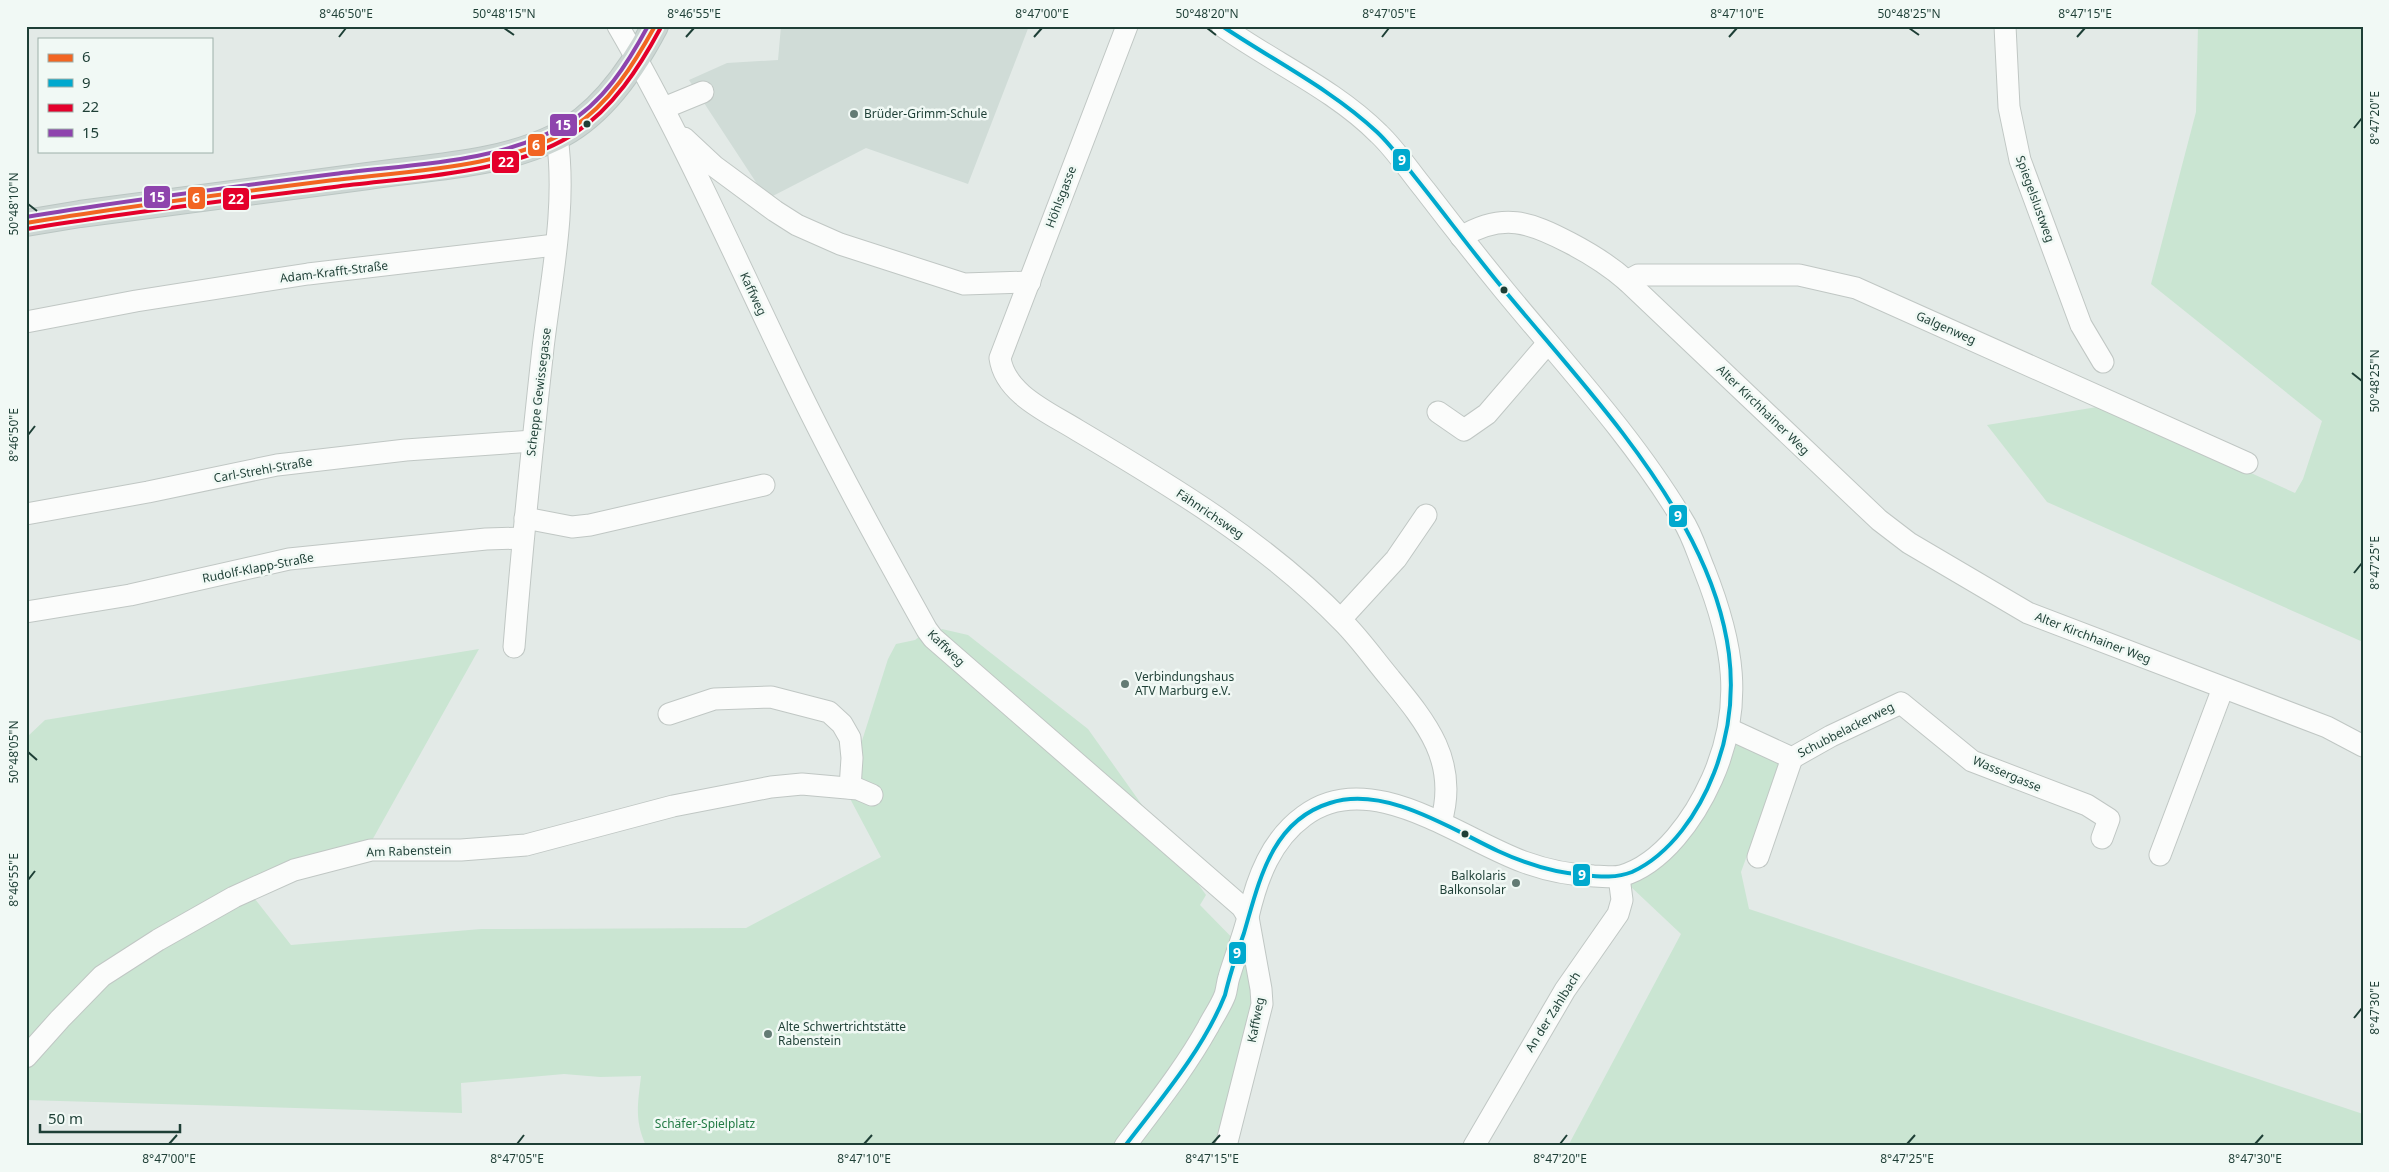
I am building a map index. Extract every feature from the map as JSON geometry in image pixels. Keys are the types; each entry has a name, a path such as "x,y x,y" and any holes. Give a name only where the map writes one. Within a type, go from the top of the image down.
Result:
{"main road":[{"path":"26,223 89,212 466,163 512,153 557,137 577,124 603,99 637,57 655,26"}],"street":[{"name":"Kaffweg","path":"618,26 637,57 675,129 789,369 863,514 927,630 994,692 1096,778 1242,907 1248,917 1262,1004 1226,1146"},
{"name":"Höhlsgasse","path":"1002,369 1000,358 1127,26"},
{"path":"1125,1146 1190,1059 1225,995 1257,883 1273,849 1287,830 1312,810 1336,801 1368,800 1398,806 1441,822 1524,862 1581,875 1619,877 1640,867 1663,850 1694,816 1713,777 1729,729 1731,674 1726,633 1715,596 1685,523 1643,460 1461,237 1381,135 1343,103 1222,26"},
{"name":"Spiegelslustweg","path":"2005,26 2009,107 2020,160 2080,325 2103,362"},
{"path":"664,108 703,92"},
{"path":"675,129 714,166 775,211 797,225 840,244 964,284 1030,282"},
{"name":"Scheppe Gewissegasse","path":"514,647 524,528 555,245 560,170 557,137"},
{"name":"Alter Kirchhainer Weg","path":"1461,237 1486,225 1514,222 1538,226 1609,265 1879,520 1909,543 2028,613 2327,728 2363,746"},
{"name":"Adam-Krafft-Straße","path":"26,322 308,274 555,245"},
{"name":"Galgenweg","path":"1628,281 1638,275 1799,275 1856,288 2247,463"},
{"path":"1438,412 1464,430 1486,414 1548,343"},
{"name":"Fähnrichsweg","path":"1002,369 1004,375 1016,389 1040,408 1152,474 1270,555 1341,619 1416,710 1432,734 1445,770 1444,812 1441,822"},
{"name":"Carl-Strehl-Straße","path":"26,514 148,492 276,465 406,450 533,441"},
{"name":"Rudolf-Klapp-Straße","path":"26,612 130,595 289,559 467,541 524,528 590,525 764,485"},
{"path":"1341,619 1396,559 1426,515"},
{"path":"2160,855 2223,688"},
{"path":"669,714 714,699 771,697 829,712 842,724 850,738 852,758 850,788"},
{"name":"Schubbelackerweg","path":"1758,857 1792,758 1830,736 1901,703"},
{"name":"Wassergasse","path":"1901,703 1972,761 2087,805 2109,819 2102,838"},
{"name":"Schubbelackerweg","path":"1729,729 1792,758"},
{"name":"Am Rabenstein","path":"26,1057 102,976 158,940 234,897 294,870 372,850 461,850 526,845 673,806 771,788 802,784 858,789 872,795"},
{"name":"An der Zahlbach","path":"1474,1146 1565,990 1618,914 1622,900 1619,877"}],"shaded area":[{"name":"Brüder-Grimm-Schule","path":"781,26 1029,26 968,184 866,148 767,199 689,80 727,63 778,60"}],"green space":[{"path":"2198,26 2363,26 2363,642 2047,502 1987,425 2103,406 2295,493 2303,479 2322,421 2151,284 2196,112"},
{"name":"Schäfer-Spielplatz","path":"942,629 968,635 1088,729 1206,895 1200,905 1250,956 1254,993 1221,1146 646,1146 638,1119 641,1076 600,1077 564,1074 461,1083 462,1113 26,1100 26,738 45,720 479,649 370,844 251,894 291,945 481,929 746,928 881,857 846,791 888,659 896,644 915,640 927,631 936,634"},
{"path":"1737,741 1780,765 1741,872 1749,909 2363,1114 2363,1146 1568,1146 1681,934 1629,885 1650,873 1669,858 1685,843 1699,825 1711,807 1721,786"}],"transit line":[{"name":"15","path":"26,217 218,189 453,160 483,155 512,147 540,137 566,124 592,105 623,68 648,26"},
{"name":"6","path":"26,223 218,195 457,166 519,152 547,141 572,128 598,107 620,82 655,26"},
{"name":"9","path":"1125,1146 1180,1074 1205,1035 1225,995 1255,894 1270,856 1294,824 1310,812 1330,803 1351,799 1395,804 1439,821 1498,851 1540,867 1573,874 1597,876 1626,874 1646,864 1659,854 1671,843 1692,817 1714,773 1730,704 1726,637 1706,572 1674,508 1634,448 1383,138 1341,102 1222,26"},
{"name":"22","path":"27,229 180,206 426,177 491,166 521,158 550,147 575,133 601,112 634,72 660,29"}],"place":[{"name":"Brüder-Grimm-Schule","path":"854,114"},
{"name":"Verbindungshaus ATV Marburg e.V.","path":"1125,684"},
{"name":"Balkolaris Balkonsolar","path":"1516,883"},
{"name":"Alte Schwertrichtstätte Rabenstein","path":"768,1034"}]}
